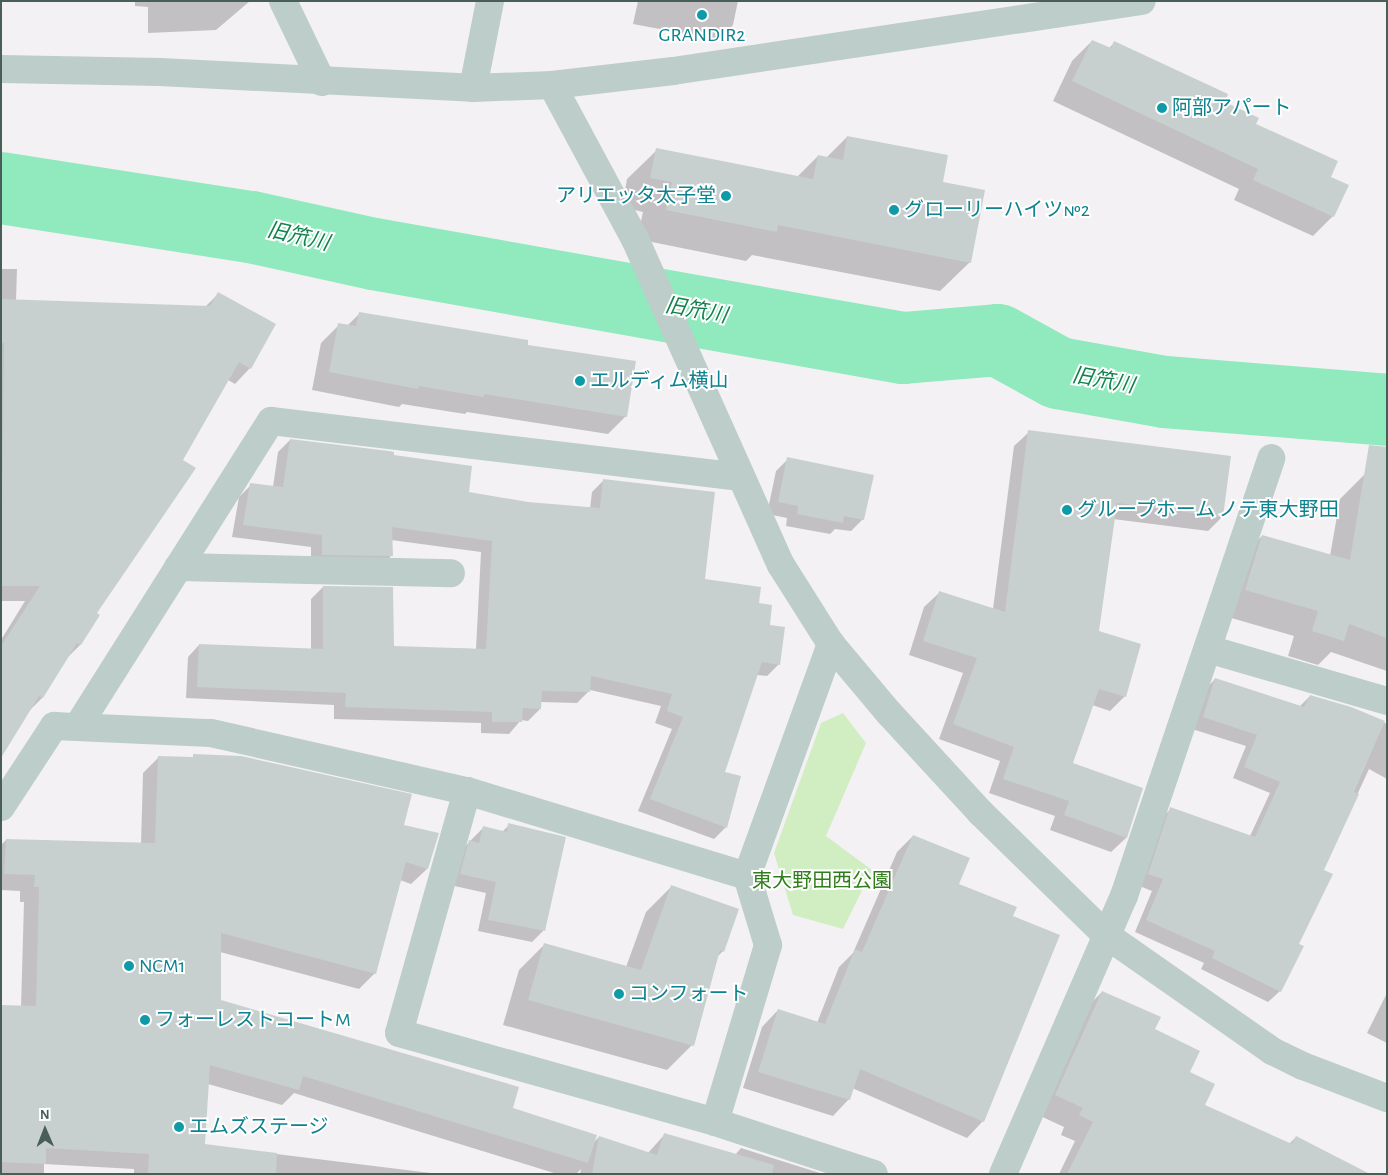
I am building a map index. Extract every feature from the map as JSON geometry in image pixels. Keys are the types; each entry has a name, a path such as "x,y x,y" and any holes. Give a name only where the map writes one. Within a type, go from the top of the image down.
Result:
{"street":[{"path":"283,1 322,82"},
{"path":"473,88 490,1"},
{"path":"1,69 160,72 322,82 473,88 552,85 673,72 1142,1"},
{"path":"552,85 635,239 692,362 781,565 831,644 889,713 981,813 1106,935 1272,1051 1302,1066 1387,1098"},
{"path":"78,726 272,421 741,477"},
{"path":"1003,1174 1124,896 1271,458"},
{"path":"178,567 451,573"},
{"path":"715,1122 768,945 747,876 831,644"},
{"path":"1208,648 1387,701"},
{"path":"1,807 54,726 211,732 467,791 747,876"},
{"path":"467,791 399,1033 715,1122 874,1174"}],"green space":[{"name":"東大野田西公園","path":"843,713 866,743 826,836 872,870 843,929 793,915 774,853 821,723"}],"building":[{"path":"1092,40 1111,48 1114,41 1228,94 1225,102 1259,118 1256,124 1338,161 1331,177 1349,185 1334,217 1253,180 1258,169 1072,81"},
{"name":"グローリーハイツ№2","path":"847,136 948,155 943,182 985,190 971,263 778,225 777,232 666,210 672,182 650,178 656,148 813,179 818,155 843,160"},
{"path":"218,292 276,324 251,369 239,362 183,460 196,468 97,613 100,615 81,645 77,643 43,698 39,696 1,758 1,646 40,586 1,586 4,343 1,343 1,299 210,306"},
{"path":"359,312 528,340 528,345 636,361 627,417 484,394 484,397 419,386 418,389 329,372 338,323 356,326"},
{"path":"1028,430 1231,456 1223,517 1117,503 1099,631 1141,644 1126,697 1099,689 1073,763 1143,788 1127,838 1064,815 1069,801 1003,779 1014,747 953,724 977,658 923,641 939,591 1005,612"},
{"path":"290,439 389,451 394,452 394,455 472,466 469,492 528,502 600,508 603,479 715,492 705,579 761,587 759,603 772,605 770,625 785,627 780,665 762,662 725,772 741,776 727,828 650,799 683,717 667,711 672,694 591,676 590,692 542,691 541,709 523,708 522,722 492,722 492,712 345,707 346,693 197,687 199,644 323,649 323,586 393,587 394,646 486,649 492,541 392,527 393,556 322,555 322,535 243,525 250,483 283,487"},
{"path":"1369,445 1387,447 1387,638 1349,624 1344,641 1312,631 1318,611 1245,590 1262,535 1350,560"},
{"path":"787,457 874,475 864,520 844,516 843,523 797,514 798,506 778,502"},
{"path":"1215,678 1304,707 1310,695 1351,707 1385,721 1354,792 1359,794 1324,870 1333,874 1299,944 1304,946 1281,992 1212,958 1215,951 1146,920 1163,879 1148,874 1170,807 1255,837 1280,782 1244,767 1257,735 1203,717"},
{"path":"193,754 241,756 412,794 404,825 439,833 428,869 406,862 376,974 221,933 221,1000 519,1087 513,1108 597,1135 588,1163 303,1076 299,1090 210,1065 205,1144 277,1153 276,1174 148,1174 149,1154 46,1148 46,1164 1,1162 1,1005 36,1006 39,887 34,887 35,875 4,874 6,839 155,843 158,756 193,757"},
{"path":"508,823 566,837 545,931 488,920 496,882 460,874 469,840 479,843 483,826 507,832"},
{"path":"913,835 970,858 959,884 1017,907 1013,916 1060,935 984,1122 860,1069 850,1100 758,1072 778,1009 825,1024 855,949 862,952"},
{"name":"コンフォート","path":"671,885 739,909 724,952 720,950 694,1046 528,1000 544,943 641,970"},
{"path":"1102,991 1161,1017 1155,1029 1200,1051 1190,1072 1215,1084 1205,1105 1292,1144 1296,1136 1370,1174 1067,1174 1093,1122 1079,1115 1083,1108 1055,1095"},
{"path":"664,1133 774,1165 772,1174 592,1174 599,1136 657,1155"}],"waterway":[{"name":"旧笊川","path":"1,188 251,227 374,254 903,348 998,340 1058,373 1165,392 1387,410"}],"place":[{"name":"GRANDIR2","path":"702,15"},
{"name":"阿部アパート","path":"1162,108"},
{"name":"アリエッタ太子堂","path":"726,196"},
{"name":"グローリーハイツ№2","path":"894,210"},
{"name":"エルディム横山","path":"580,381"},
{"name":"グループホーム ノテ東大野田","path":"1067,510"},
{"name":"NCM1","path":"129,966"},
{"name":"コンフォート","path":"619,994"},
{"name":"フォーレストコートM","path":"145,1020"},
{"name":"エムズステージ","path":"179,1127"}]}
